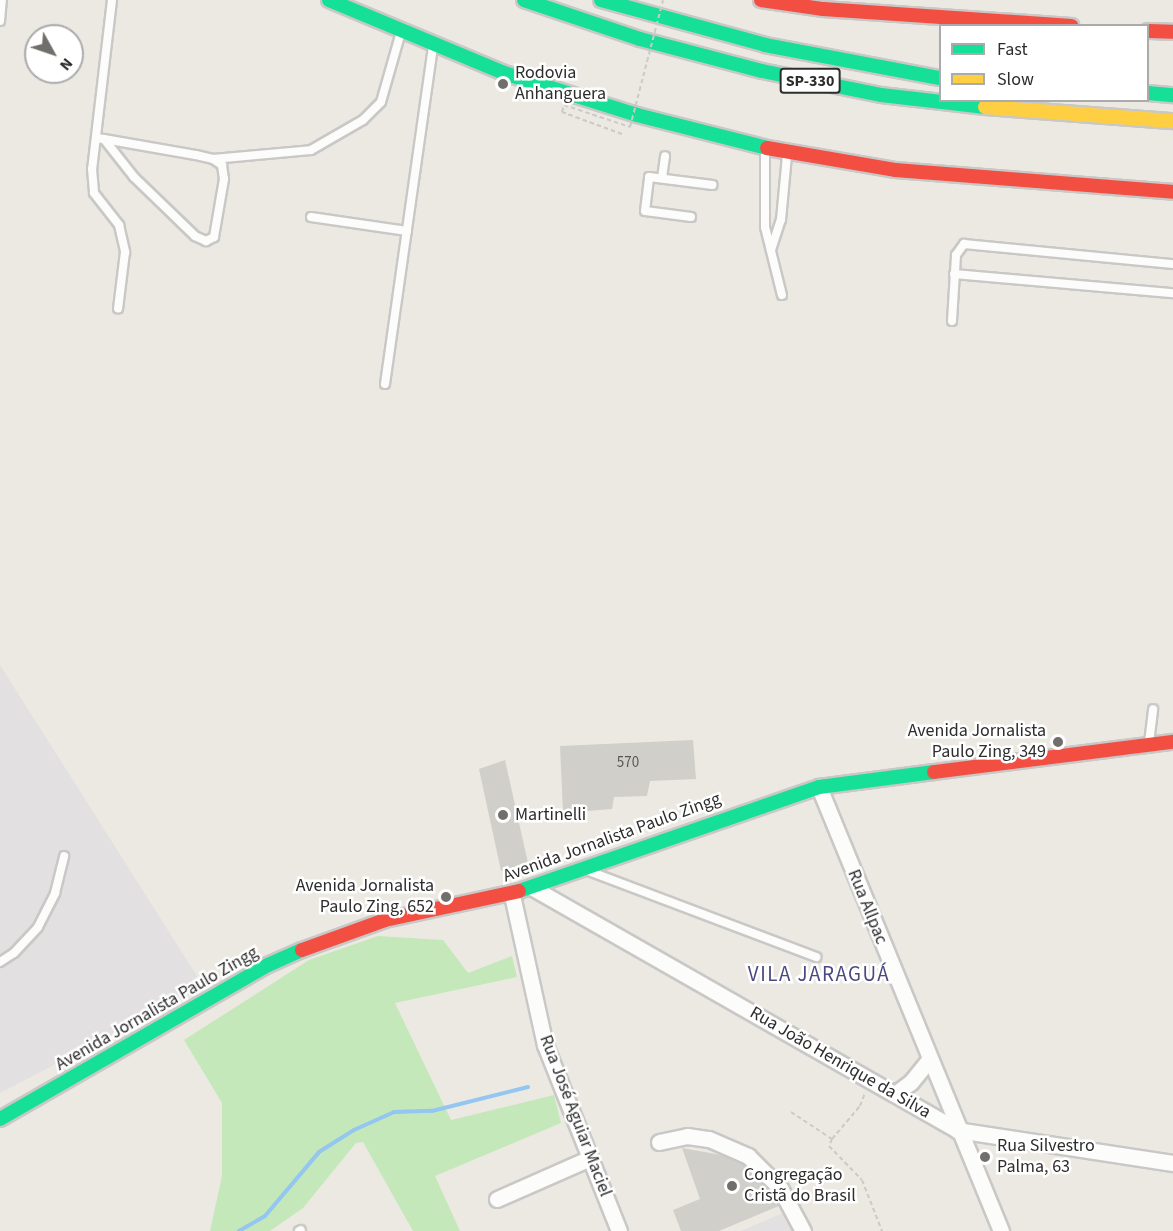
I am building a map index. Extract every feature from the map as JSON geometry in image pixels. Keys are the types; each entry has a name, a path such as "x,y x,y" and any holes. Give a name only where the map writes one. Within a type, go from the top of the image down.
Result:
{"main road":[{"path":"329,0 433,45 516,77 627,112 765,148 896,170 1173,192"},
{"name":"SP-330","path":"524,0 640,39 762,71 881,95 939,101"},
{"name":"SP-330","path":"601,0 652,17 840,63 939,78"},
{"path":"617,0 652,17"},
{"path":"761,0 1048,24"},
{"path":"1149,31 1173,32"},
{"path":"1149,93 1173,95"},
{"name":"SP-330","path":"953,102 1173,121"},
{"path":"1106,117 1173,127"},
{"name":"Avenida Jornalista Paulo Zingg","path":"0,1119 268,965 333,936 385,920 512,895 819,787 915,772 1173,742"}],"street":[{"name":"Rua Allpac","path":"819,787 957,1130 1001,1231"},
{"name":"Rua João Henrique da Silva","path":"533,888 957,1130 1173,1162"},
{"name":"Rua José Aguiar Maciel","path":"512,895 545,1045 619,1231"},
{"path":"895,1094 911,1082 929,1060"},
{"path":"659,1142 687,1136 709,1139 748,1156 780,1188 803,1231"},
{"path":"497,1199 590,1158"}],"lane":[{"path":"0,21 2,0"},
{"path":"112,0 94,193 119,225 124,252 118,309"},
{"path":"100,139 213,159 311,150 363,120 381,102 401,31"},
{"path":"385,384 433,45"},
{"path":"100,139 134,177 195,236 206,241 214,237 218,224 224,179 222,165 213,159"},
{"path":"765,148 765,227 782,295"},
{"path":"771,250 781,219 787,152"},
{"path":"662,178 665,156"},
{"path":"691,217 645,211 649,177 712,185"},
{"path":"311,217 407,231"},
{"path":"952,321 957,251 964,244 1173,264"},
{"path":"954,274 1173,293"},
{"path":"1149,746 1153,709"},
{"path":"0,962 14,953 38,927 55,893 64,856"},
{"path":"584,870 816,957"}],"path":[{"path":"622,135 562,112 564,105 630,127 663,0"},
{"path":"870,1080 860,1106 832,1139 829,1146 862,1180 880,1230"},
{"path":"791,1112 832,1139"}],"shaded area":[{"path":"0,665 204,987 0,1093"},
{"path":"785,1212 793,1231 741,1231"}],"green space":[{"path":"378,936 443,940 468,973 512,956 517,977 395,1003 451,1120 554,1095 561,1123 435,1176 460,1231 413,1231 363,1142 356,1143 303,1208 270,1231 210,1231 222,1176 222,1103 184,1040 309,960"}],"building":[{"path":"693,740 696,779 650,781 647,796 614,797 612,809 563,813 560,746"},
{"name":"Martinelli","path":"505,760 528,863 501,871 479,769"},
{"name":"Congregação Cristã do Brasil","path":"682,1148 721,1155 742,1164 772,1194 779,1206 719,1231 681,1231 673,1210 700,1199"}],"waterway":[{"path":"239,1231 265,1216 319,1152 354,1130 394,1112 432,1111 528,1087"}],"traffic: fast":[{"path":"329,0 507,74 637,115 767,148"},
{"path":"524,0 640,39 762,71 881,95 939,102"},
{"path":"601,0 765,45 939,78"},
{"path":"1149,93 1173,95"},
{"path":"942,102 985,107"},
{"path":"519,891 819,787 934,772"},
{"path":"0,1119 268,965 302,950"}],"traffic: slow":[{"path":"985,107 1173,121"}],"traffic: jam":[{"path":"761,0 823,9 1042,24"},
{"path":"1149,31 1173,32"},
{"path":"767,148 896,170 1173,192"},
{"path":"934,772 1173,742"},
{"path":"302,950 385,920 519,891"}],"place":[{"name":"Rodovia Anhanguera","path":"503,84"},
{"name":"Avenida Jornalista Paulo Zing, 349","path":"1058,742"},
{"name":"Martinelli","path":"503,815"},
{"name":"Avenida Jornalista Paulo Zing, 652","path":"446,897"},
{"name":"Rua Silvestro Palma, 63","path":"985,1157"},
{"name":"Congregação Cristã do Brasil","path":"732,1186"}],"district":[{"name":"VILA JARAGUÁ","path":"819,974"}]}
